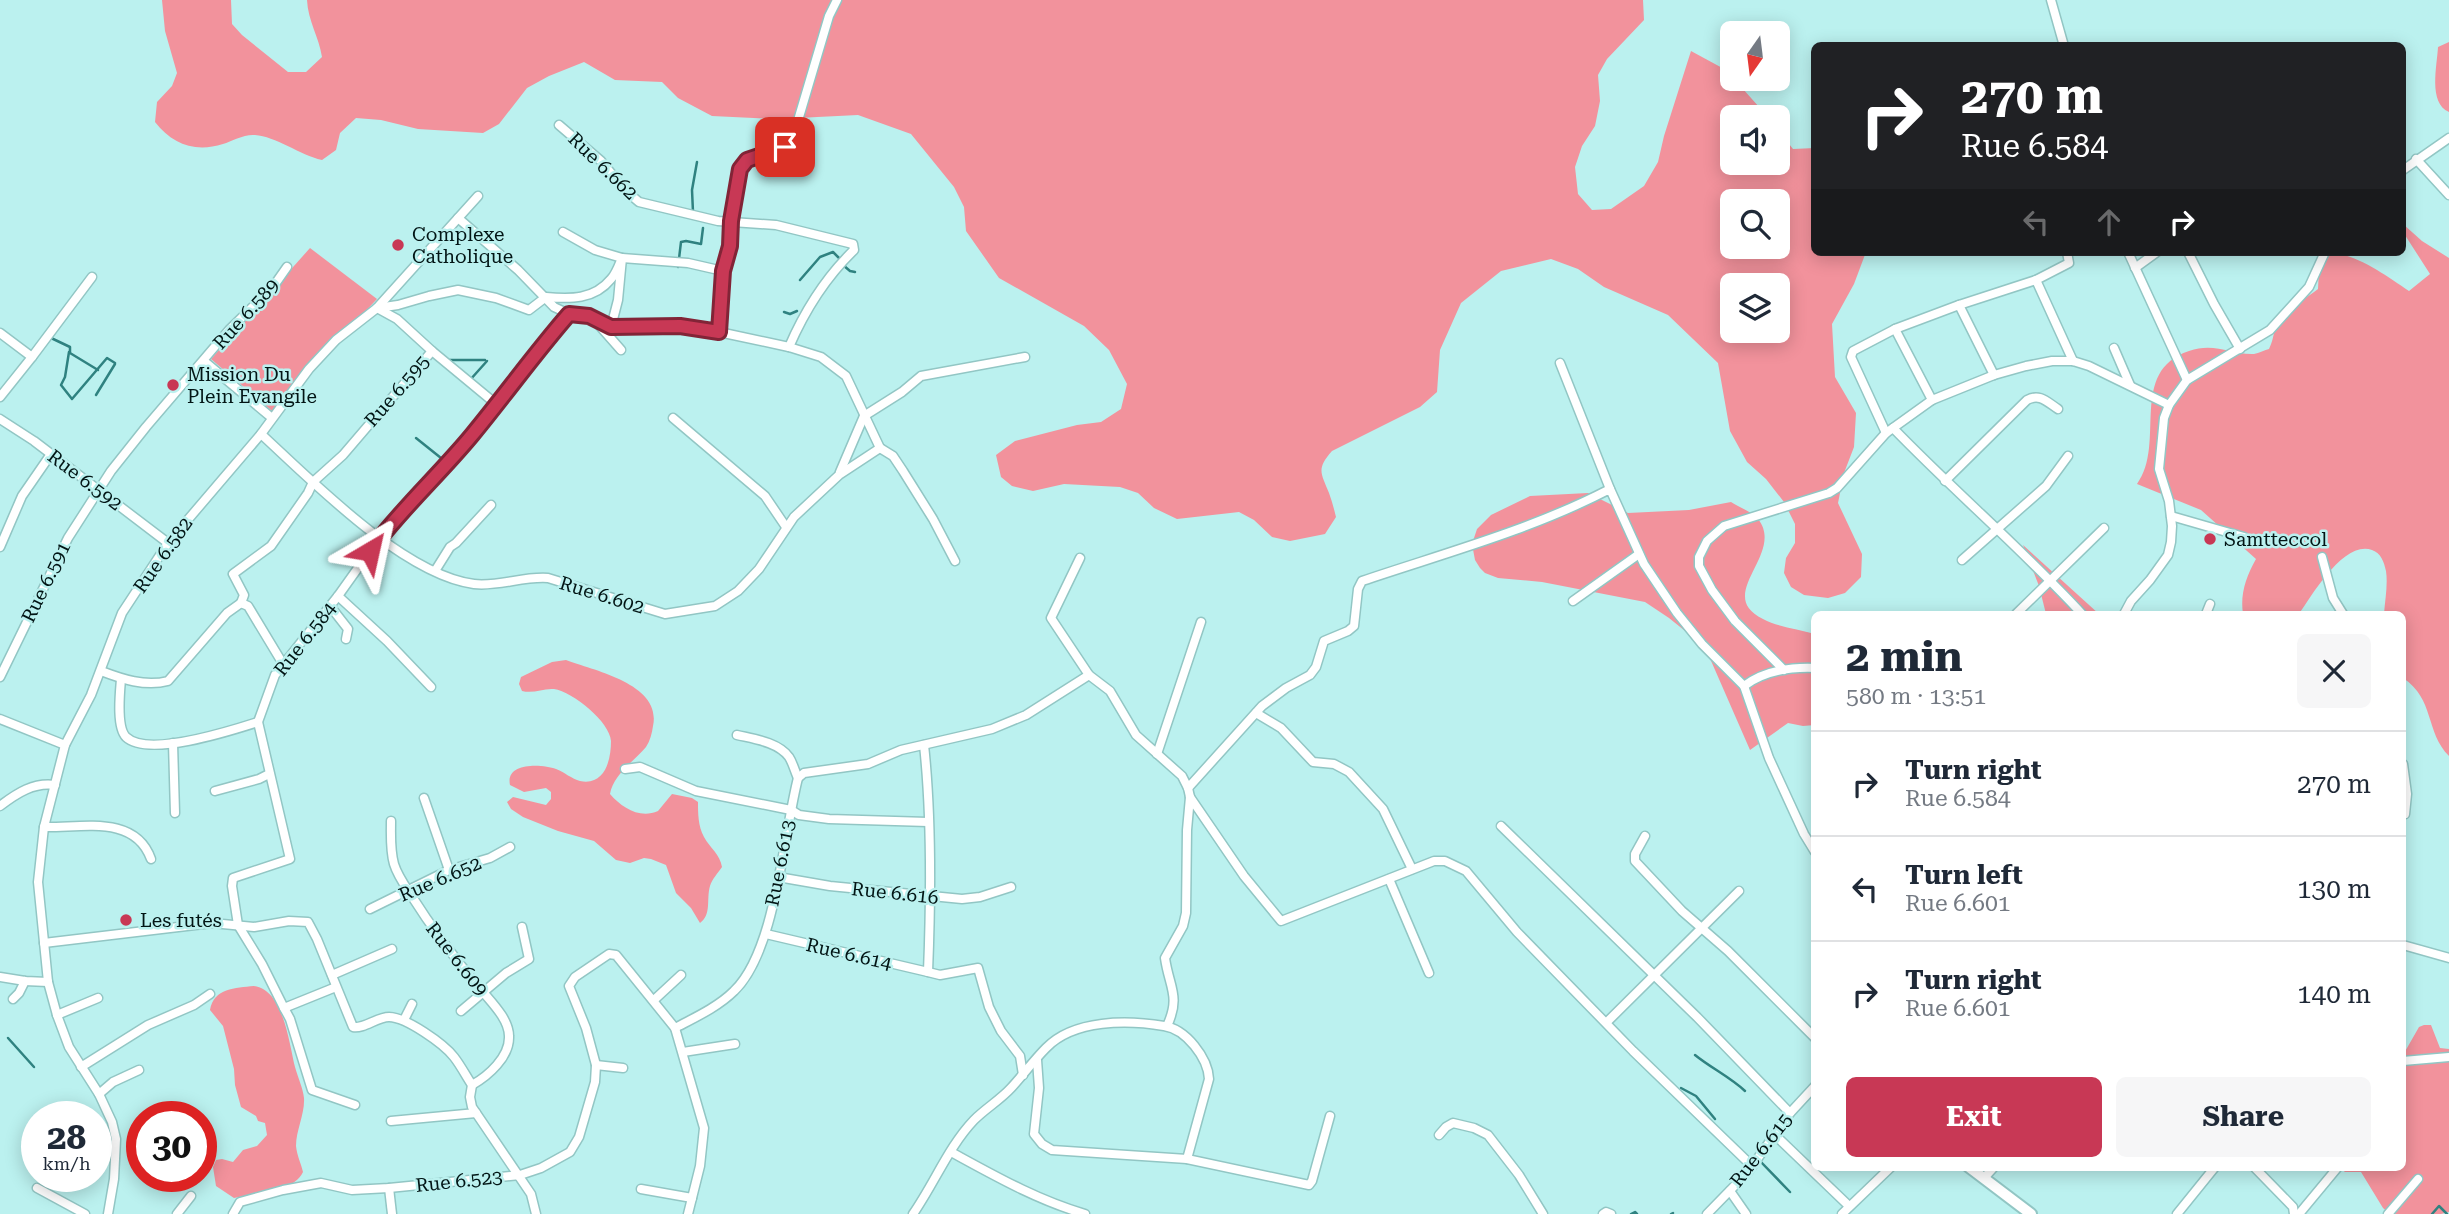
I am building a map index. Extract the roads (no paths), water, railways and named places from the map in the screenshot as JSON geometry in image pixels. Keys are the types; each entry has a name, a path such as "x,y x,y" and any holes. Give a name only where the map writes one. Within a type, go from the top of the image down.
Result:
{"street":[{"path":"719,332 723,271 730,246 731,221 740,169 747,160 791,144 837,0"},
{"path":"2051,0 2063,42"},
{"name":"Rue 6.662","path":"559,125 601,161 639,202 718,220 776,225 853,244 854,250 831,273 812,300 789,347"},
{"path":"2406,167 2449,138"},
{"path":"2416,159 2449,195"},
{"path":"377,308 478,196"},
{"path":"458,218 554,307 569,314 589,316 611,327 680,326 719,332 821,357 846,376 880,448 893,456 933,519 955,561"},
{"path":"564,232 595,250 622,258 688,263 723,271"},
{"path":"2068,256 2069,262 2036,280 1959,304 1895,329 1851,354 1889,431 1998,529 2079,611"},
{"path":"2130,256 2188,380"},
{"path":"2136,268 2152,256"},
{"path":"2190,256 2240,349"},
{"path":"2126,611 2168,555 2171,542 2171,516 2158,469 2164,418 2169,405 2188,380 2264,335 2302,296 2323,256"},
{"path":"611,327 618,300 622,258"},
{"name":"Rue 6.582","path":"108,1214 114,1180 116,1139 112,1122 99,1094 69,1046 57,1015 48,982 38,882 44,827 65,745 91,695 122,613 168,543 261,434 309,369 336,340 377,308 398,306 458,290 496,298 529,310 546,297 575,300 591,294 611,280 622,258"},
{"name":"Rue 6.589","path":"98,490 146,427 229,330 273,287 287,267"},
{"path":"0,397 92,277"},
{"path":"2036,280 2073,362"},
{"path":"1959,304 1994,375"},
{"name":"Rue 6.595","path":"241,603 244,595 233,574 271,546 308,494 313,482 343,455 432,351 397,319 377,308"},
{"name":"Rue 6.584","path":"258,722 275,675 338,596 379,538 473,434 569,314"},
{"path":"589,316 621,350"},
{"path":"1895,329 1932,400"},
{"path":"0,333 32,357"},
{"path":"2113,348 2130,385"},
{"path":"432,351 496,404"},
{"path":"839,475 863,416 921,376 1025,357"},
{"path":"204,361 272,418"},
{"path":"1784,670 1735,621 1712,590 1699,566 1702,548 1724,526 1829,493 1837,488 1889,431 1932,400 1994,375 2026,366 2052,361 2089,366 2169,405"},
{"path":"1560,363 1639,554 1685,624 1744,686 1769,758 1811,845"},
{"path":"1945,481 2027,400 2035,396 2041,397 2058,409"},
{"path":"673,418 765,496 786,527"},
{"name":"Rue 6.592","path":"0,419 51,454 168,543"},
{"name":"Rue 6.602","path":"261,434 379,538 412,560 435,571 472,584 548,578 665,614 709,607 729,598 759,569 786,527 839,475"},
{"path":"839,475 880,448"},
{"path":"0,547 23,496 51,454"},
{"path":"1962,560 2046,485 2068,456"},
{"path":"1167,1026 1173,1011 1175,994 1165,958 1183,926 1186,913 1189,793 1256,713 1286,688 1310,675 1316,667 1324,641 1354,626 1358,589 1362,582 1496,537 1580,505 1610,489"},
{"name":"Rue 6.591","path":"0,677 68,538 98,490"},
{"path":"435,571 450,547 456,544 491,505"},
{"path":"2171,516 2244,537"},
{"path":"2019,611 2104,528"},
{"path":"1573,601 1639,554"},
{"path":"2322,557 2333,598 2341,611"},
{"path":"1080,558 1051,618 1089,675 1110,691 1136,735 1182,776 1189,793 1244,876 1281,921 1434,861 1445,861 1466,871 1517,932 1633,1051 1752,1166"},
{"path":"338,596 387,641 431,687"},
{"path":"101,671 147,683 168,681 227,613 241,603 248,606 283,664"},
{"path":"2207,611 2210,604"},
{"path":"330,606 348,629 346,639"},
{"path":"1157,754 1201,622"},
{"path":"1744,686 1761,675 1811,668"},
{"path":"737,734 760,740 781,751 788,757 798,778 804,774 868,764 901,750 992,729 1026,715 1089,675"},
{"path":"121,678 121,728 126,737 134,741 147,744 173,743 212,737 258,722 290,859 233,878 238,925 262,964 290,1019 312,1090 355,1105"},
{"path":"1256,713 1281,728 1313,762 1334,764 1349,772 1383,809 1412,869"},
{"path":"0,719 65,745"},
{"path":"173,743 174,813"},
{"path":"923,745 928,781 928,970"},
{"path":"625,769 640,767 696,791 791,810 799,815 829,819 928,822"},
{"path":"215,791 269,774"},
{"name":"Rue 6.613","path":"675,1028 724,1000 746,977 766,934 798,778"},
{"path":"0,806 22,790 36,785 55,785"},
{"path":"2406,786 2406,804"},
{"path":"424,798 449,870"},
{"name":"Rue 6.609","path":"391,821 390,842 393,863 399,878 429,923 502,1016 509,1033 509,1040 500,1060 490,1072 472,1085"},
{"path":"1501,826 1790,1113"},
{"path":"44,827 112,827 140,840 151,859"},
{"path":"1645,836 1635,855 1635,861 1811,1034"},
{"name":"Rue 6.652","path":"370,909 449,870 490,858 510,847"},
{"name":"Rue 6.616","path":"778,877 830,886 962,899 980,897 1011,887"},
{"path":"1389,879 1429,974"},
{"path":"1607,1023 1739,891"},
{"path":"44,943 212,923 254,927 289,920 308,922 355,1028 385,1017 404,1020 449,1051 472,1085 470,1097 475,1113 520,1175 531,1194 536,1214"},
{"path":"461,1011 506,973 529,959 522,927"},
{"name":"Rue 6.614","path":"766,934 928,970 940,975 978,968 989,1007 1001,1031 1020,1056 1023,1075"},
{"path":"2406,946 2449,958"},
{"path":"332,975 392,949"},
{"path":"623,1068 596,1065 586,1028 569,985 569,982 609,954 613,954 654,1000 675,1028 683,1052 704,1128 700,1166 688,1214"},
{"path":"654,1000 681,975"},
{"path":"0,977 48,982"},
{"path":"13,999 25,981"},
{"path":"284,1008 336,987"},
{"path":"82,1067 148,1025 194,1005 210,994"},
{"path":"57,1015 98,998"},
{"path":"404,1020 412,1004"},
{"path":"913,1214 975,1119 1004,1096 1046,1048 1071,1031 1118,1023 1167,1026 1201,1053 1209,1067 1209,1079 1187,1160"},
{"path":"683,1052 735,1044"},
{"path":"2406,1062 2449,1057"},
{"path":"1037,1060 1039,1088 1034,1134 1042,1144 1052,1150 1187,1160 1309,1185 1330,1116"},
{"name":"Rue 6.523","path":"233,1214 240,1202 321,1183 352,1190 389,1188 520,1175 551,1164 570,1152 583,1129 596,1083 596,1065"},
{"path":"99,1094 113,1082 139,1070"},
{"name":"Rue 6.615","path":"1707,1214 1752,1166 1790,1113 1811,1090"},
{"path":"391,1121 475,1113"},
{"path":"1439,1135 1453,1123 1483,1131 1519,1175 1543,1214"},
{"path":"1775,1135 1811,1170"},
{"path":"951,1152 1021,1190 1059,1207 1085,1214"},
{"path":"1813,1171 1849,1206"},
{"path":"1842,1214 1887,1171"},
{"path":"1974,1171 2031,1214"},
{"path":"1984,1178 1990,1171"},
{"path":"2177,1214 2212,1171"},
{"path":"2257,1171 2297,1214 2335,1171"},
{"path":"2388,1214 2418,1179"},
{"path":"389,1188 392,1214"},
{"path":"640,1189 692,1198"},
{"path":"1730,1191 1746,1214"},
{"path":"44,1192 85,1214"},
{"path":"177,1214 191,1196"},
{"path":"1603,1214 1611,1214"}],"waterway":[{"path":"693,212 692,190 697,162"},
{"path":"678,267 681,242 701,244 703,228"},
{"path":"800,280 820,257 833,252 840,259"},
{"path":"843,265 855,272"},
{"path":"784,312 790,314 797,311"},
{"path":"49,337 70,347 70,353 98,370"},
{"path":"69,352 61,385 72,399 107,358 115,363"},
{"path":"450,360 485,360"},
{"path":"470,380 487,361"},
{"path":"96,395 115,364"},
{"path":"416,438 446,462"},
{"path":"8,1038 34,1067"},
{"path":"1695,1055 1745,1091"},
{"path":"1681,1088 1696,1096 1715,1119"},
{"path":"1760,1161 1790,1192"},
{"path":"2432,1214 2439,1206 2447,1214"},
{"path":"1631,1214 1637,1214"}],"place":[{"name":"Complexe Catholique","path":"398,245"},
{"name":"Mission Du Plein Evangile","path":"173,385"},
{"name":"Samtteccol","path":"2210,539"},
{"name":"Les futés","path":"126,920"}]}
